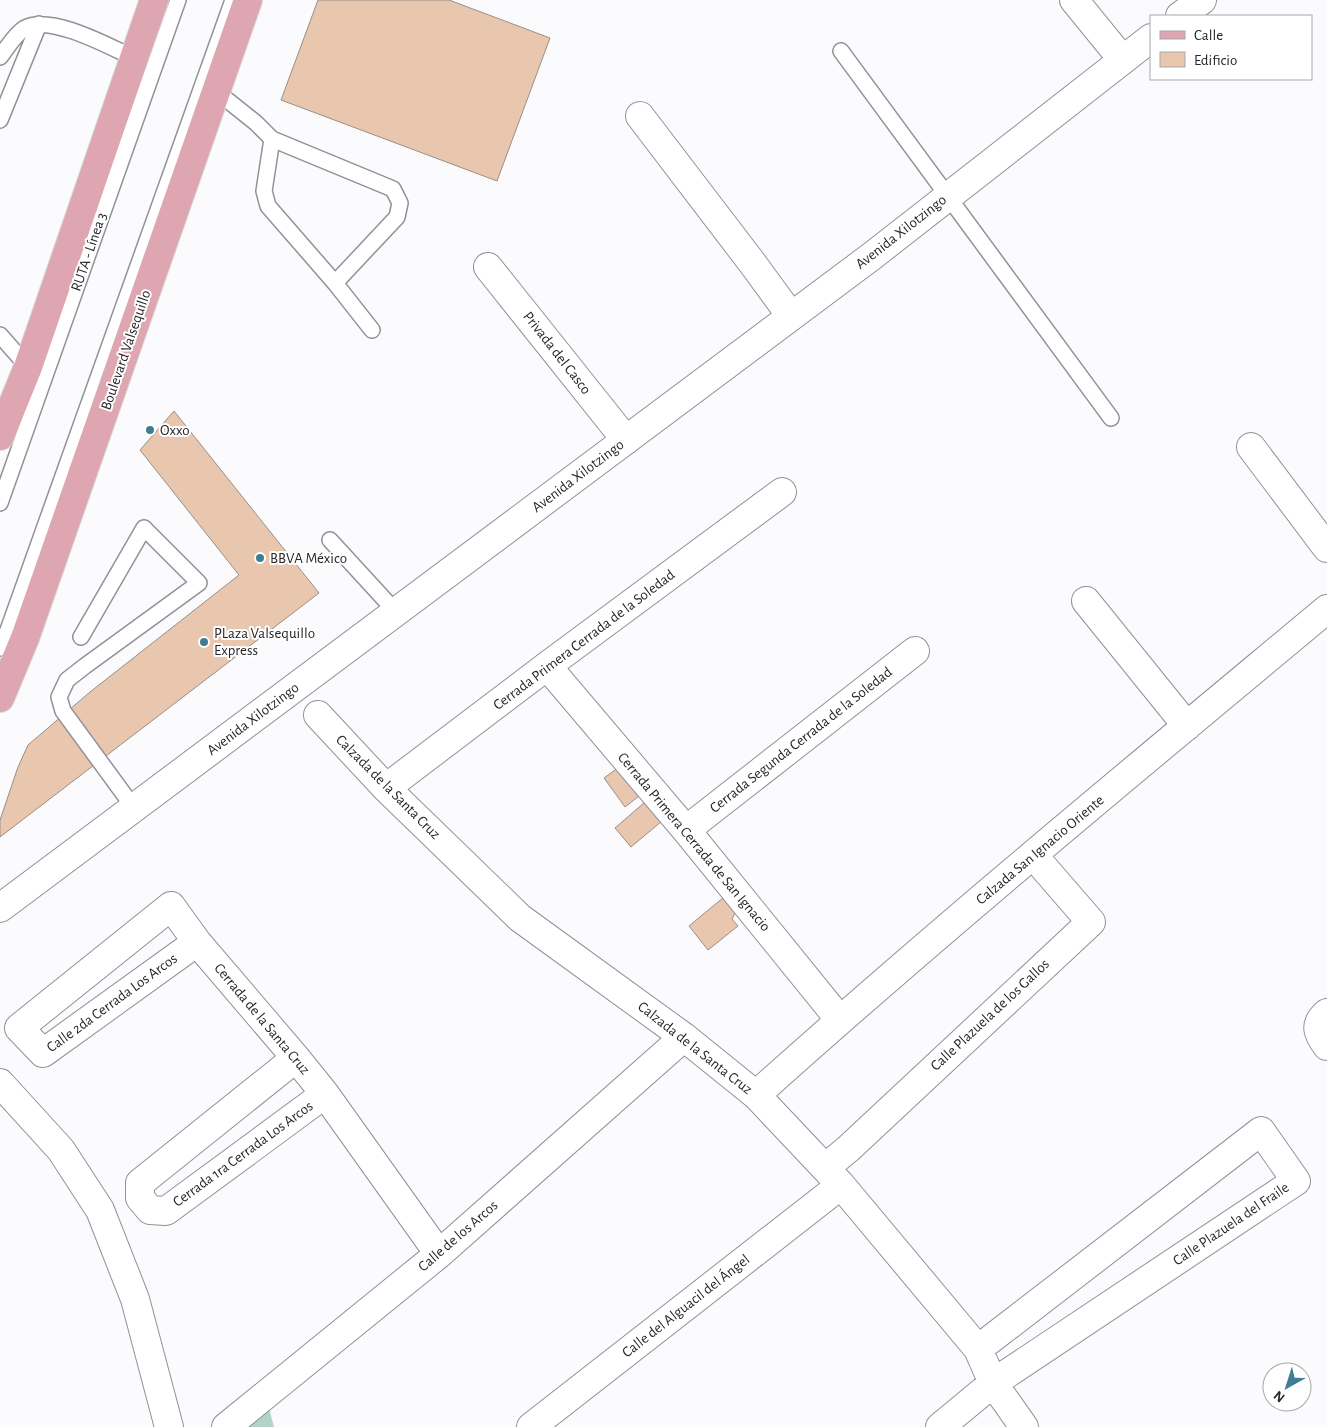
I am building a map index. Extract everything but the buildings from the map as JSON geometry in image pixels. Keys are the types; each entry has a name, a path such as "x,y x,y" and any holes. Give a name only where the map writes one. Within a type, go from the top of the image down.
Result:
{"main road":[{"path":"0,436 28,367 154,0"},
{"name":"Boulevard Valsequillo","path":"0,698 25,638 248,0"}],"street":[{"path":"1074,0 1122,59"},
{"path":"1181,15 1202,0"},
{"name":"Avenida Xilotzingo","path":"0,908 872,256 1150,39"},
{"path":"640,116 791,316"},
{"name":"Privada del Casco","path":"488,266 626,440"},
{"path":"1250,447 1327,548"},
{"name":"Cerrada Primera Cerrada de la Soledad","path":"386,788 782,492"},
{"path":"1086,601 1187,726"},
{"name":"Calzada San Ignacio Oriente","path":"756,1095 840,1020 1033,855 1327,609"},
{"name":"Cerrada Segunda Cerrada de la Soledad","path":"686,830 915,651"},
{"name":"Cerrada Primera Cerrada de San Ignacio","path":"547,666 686,830 840,1020"},
{"name":"Calzada de la Santa Cruz","path":"318,715 386,788 520,918 684,1037 756,1095 833,1176 978,1349 993,1383 1024,1427"},
{"name":"Calle Plazuela de los Gallos","path":"833,1176 848,1149 1091,922 1033,855"},
{"name":"Cerrada de la Santa Cruz","path":"171,906 197,942 325,1094 439,1254"},
{"name":"Calle 2da Cerrada Los Arcos","path":"171,906 19,1028 43,1053 197,942"},
{"path":"1327,1014 1319,1023 1318,1028 1319,1035 1327,1046"},
{"name":"Calle de los Arcos","path":"226,1427 439,1254 684,1037"},
{"name":"Cerrada 1ra Cerrada Los Arcos","path":"296,1058 140,1183 140,1198 150,1210 166,1211 325,1094"},
{"path":"0,1083 61,1150 100,1210 135,1299 170,1427"},
{"name":"Calle Plazuela del Fraile","path":"978,1349 1261,1132 1296,1181 993,1383"},
{"name":"Calle del Alguacil del Ángel","path":"531,1427 833,1176"},
{"path":"940,1427 993,1383"}],"lane":[{"name":"RUTA - Línea 3","path":"0,503 178,0"},
{"path":"0,648 12,621 233,0"},
{"path":"0,57 15,37 25,28 39,24 76,31 134,58"},
{"path":"0,120 39,24"},
{"path":"840,51 1111,418"},
{"path":"216,92 256,123 272,139 393,189 400,203 398,217 335,284"},
{"path":"272,139 264,191 268,206 372,330"},
{"path":"0,335 28,367"},
{"path":"81,637 144,528 199,583 73,675 67,680 59,697 63,711 134,808"},
{"path":"330,540 396,612"}],"green space":[{"path":"266,1397 274,1427 228,1427"}],"place":[{"name":"Oxxo","path":"150,430"},
{"name":"BBVA México","path":"260,558"},
{"name":"PLaza Valsequillo Express","path":"204,642"}]}
